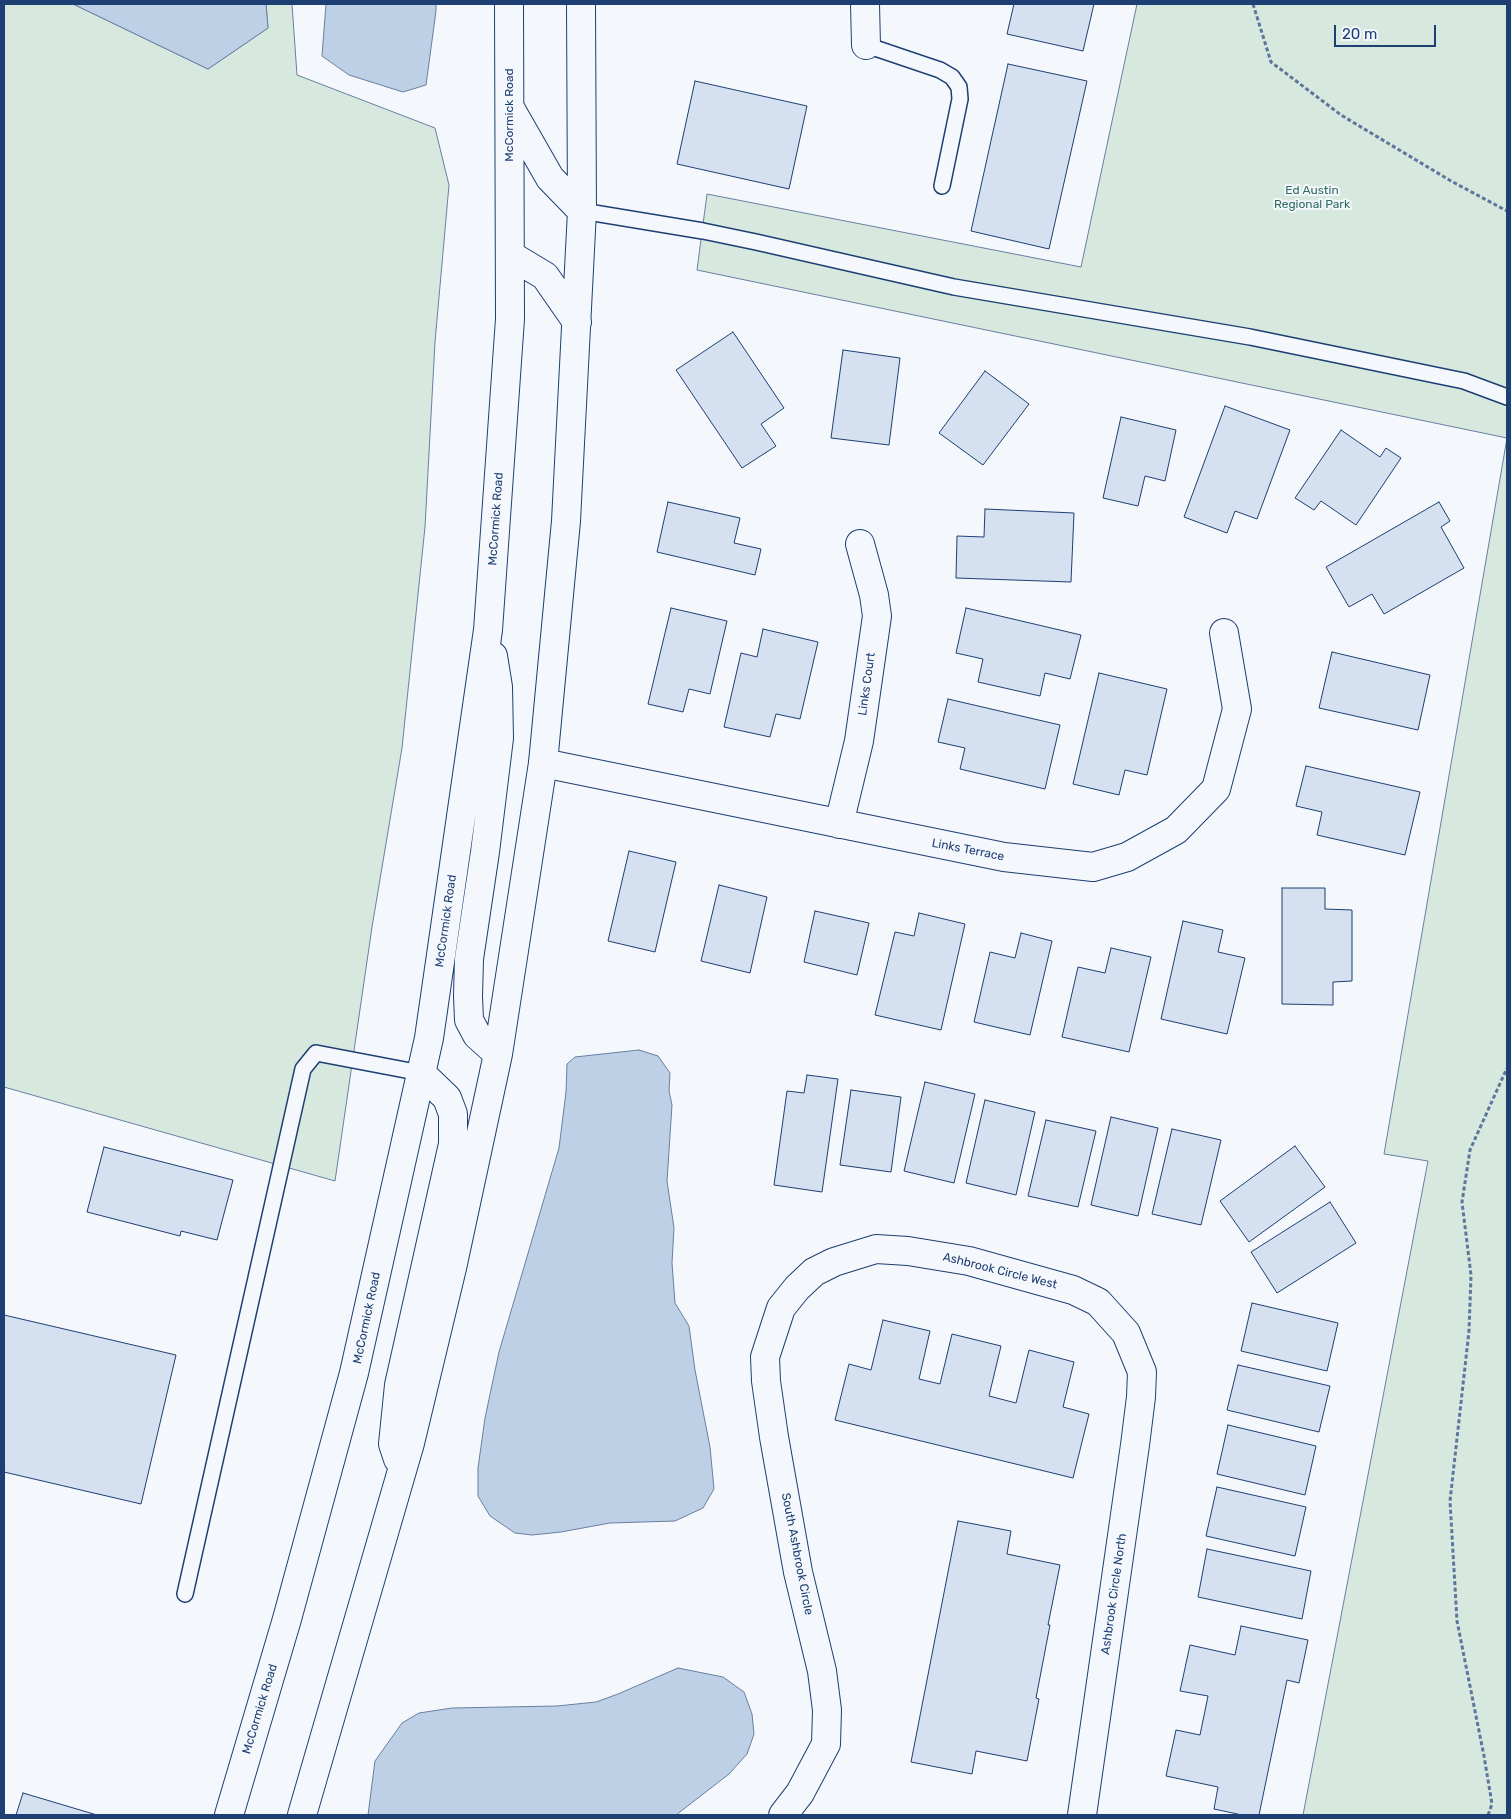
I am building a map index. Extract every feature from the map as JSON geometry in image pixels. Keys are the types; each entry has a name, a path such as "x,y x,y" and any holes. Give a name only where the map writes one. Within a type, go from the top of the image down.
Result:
{"main road":[{"name":"McCormick Road","path":"229,1815 287,1619 354,1373 429,1038 488,630 510,319 509,4"},
{"path":"302,1815 401,1473 452,1268 498,1054 543,763 566,522 577,322 582,211 581,4"},
{"path":"865,4 866,45"},
{"path":"510,106 550,178 582,211"},
{"path":"510,255 545,276 577,322"},
{"name":"Links Court","path":"839,824 859,741 877,616 874,595 860,544"},
{"path":"488,630 498,687 499,738 469,959 468,996 469,1020 477,1035 498,1054"},
{"name":"Links Terrace","path":"543,763 1004,858 1093,867 1127,857 1176,830 1216,789 1237,710 1224,633"},
{"path":"401,1473 393,1444 399,1385 453,1144 453,1114 447,1098 421,1073"},
{"name":"Ashbrook Circle West","path":"797,1288 814,1272 834,1262 876,1249 908,1250 969,1261 1072,1290 1098,1302 1126,1333 1142,1372"},
{"name":"South Ashbrook Circle","path":"783,1815 800,1793 826,1744 827,1710 822,1671 798,1572 766,1381 765,1357 781,1308 797,1288"},
{"name":"Ashbrook Circle North","path":"1082,1815 1135,1445 1142,1372"}],"lane":[{"path":"866,45 940,70 952,78 959,87 960,99 942,186"},
{"path":"582,211 703,231 954,287 1250,337 1464,380 1507,398"},
{"path":"186,1594 303,1069 316,1053 421,1073"}],"path":[{"path":"1253,4 1271,62 1341,115 1451,181 1507,211"},
{"path":"1488,1815 1492,1804 1457,1621 1450,1501 1469,1331 1471,1275 1462,1202 1470,1150 1507,1068"}],"green space":[{"path":"4,4 73,4 208,69 268,28 266,4 292,4 297,75 435,128 449,185 435,342 425,527 402,748 372,927 335,1181 4,1087"},
{"name":"Ed Austin Regional Park","path":"1137,4 1507,4 1507,438 697,270 707,194 1081,267"},
{"path":"1507,438 1507,1815 1303,1815 1428,1161 1384,1154"}],"water":[{"path":"73,4 266,4 268,28 208,69"},
{"path":"326,4 436,4 426,85 403,92 349,75 322,56"},
{"path":"639,1050 658,1056 670,1073 669,1091 672,1105 667,1181 674,1228 672,1263 675,1303 689,1326 695,1370 710,1447 714,1489 703,1508 675,1521 610,1523 532,1535 515,1533 490,1516 478,1496 478,1468 485,1418 499,1352 559,1148 566,1092 567,1064 575,1057"},
{"path":"678,1668 723,1677 744,1692 752,1714 754,1734 747,1754 729,1774 676,1815 368,1815 375,1761 402,1723 419,1713 452,1708 557,1706 596,1702"}],"building":[{"path":"1014,4 1094,4 1083,51 1007,34"},
{"path":"1008,64 1087,81 1049,249 971,231"},
{"path":"695,81 807,106 789,189 677,164"},
{"path":"733,332 784,408 761,424 776,446 742,468 676,370"},
{"path":"843,350 900,358 889,445 831,438"},
{"path":"985,371 1029,404 983,465 939,433"},
{"path":"1225,406 1290,430 1257,519 1235,511 1227,533 1184,517"},
{"path":"1121,417 1176,430 1165,481 1145,476 1138,506 1103,498"},
{"path":"1341,430 1380,457 1386,448 1401,458 1356,525 1321,501 1314,510 1295,498"},
{"path":"668,502 740,518 734,543 761,549 755,575 657,552"},
{"path":"1439,502 1450,521 1441,527 1464,568 1384,614 1372,594 1349,607 1326,567"},
{"path":"985,509 1074,513 1071,582 956,578 957,536 984,537"},
{"path":"671,608 727,621 710,694 689,689 683,712 648,704"},
{"path":"966,608 1081,635 1070,679 1045,673 1040,696 978,682 983,659 956,653"},
{"path":"763,629 818,642 800,719 776,714 770,737 724,727 741,653 757,657"},
{"path":"1332,652 1430,675 1418,730 1319,708"},
{"path":"1099,673 1167,689 1147,775 1125,770 1119,795 1073,784"},
{"path":"948,699 1060,725 1045,789 960,769 965,748 938,742"},
{"path":"1306,766 1420,792 1405,855 1317,835 1322,812 1296,806"},
{"path":"629,851 676,862 655,952 608,941"},
{"path":"719,885 767,897 750,973 701,961"},
{"path":"1282,888 1325,888 1325,909 1352,910 1352,981 1333,982 1333,1005 1282,1004"},
{"path":"815,911 869,923 857,975 804,962"},
{"path":"919,913 965,924 941,1030 875,1015 895,932 914,936"},
{"path":"1183,921 1223,930 1218,952 1245,958 1227,1034 1161,1019"},
{"path":"1021,933 1052,941 1030,1035 974,1022 990,952 1015,958"},
{"path":"1111,948 1151,957 1129,1052 1062,1037 1078,967 1105,973"},
{"path":"807,1075 838,1079 822,1192 774,1185 787,1091 804,1093"},
{"path":"925,1082 975,1094 954,1183 904,1171"},
{"path":"851,1090 901,1097 891,1172 840,1165"},
{"path":"985,1100 1035,1112 1016,1195 966,1183"},
{"path":"1111,1117 1158,1128 1138,1216 1091,1205"},
{"path":"1046,1120 1096,1131 1078,1207 1028,1196"},
{"path":"1172,1129 1221,1140 1201,1225 1152,1214"},
{"path":"1295,1146 1325,1187 1249,1242 1220,1201"},
{"path":"104,1147 233,1180 217,1240 181,1231 180,1236 87,1212"},
{"path":"1330,1202 1356,1243 1277,1293 1251,1252"},
{"path":"1252,1303 1338,1323 1327,1371 1241,1351"},
{"path":"4,1315 176,1355 141,1504 4,1472"},
{"path":"883,1320 930,1331 919,1379 940,1384 952,1334 1001,1346 989,1396 1016,1403 1029,1350 1074,1362 1063,1407 1089,1414 1073,1478 835,1420 849,1364 871,1370"},
{"path":"1238,1365 1330,1386 1319,1432 1227,1410"},
{"path":"1228,1425 1316,1446 1305,1495 1217,1474"},
{"path":"1217,1487 1306,1507 1295,1556 1206,1536"},
{"path":"958,1521 1011,1531 1007,1554 1060,1565 1048,1625 1050,1625 1036,1698 1039,1699 1027,1761 976,1751 972,1774 911,1762"},
{"path":"1207,1549 1311,1571 1302,1619 1198,1597"},
{"path":"1241,1626 1308,1640 1299,1683 1287,1680 1259,1815 1242,1815 1214,1809 1218,1787 1166,1776 1176,1730 1200,1735 1208,1696 1180,1691 1190,1645 1235,1655"},
{"path":"23,1793 97,1815 16,1815"}]}
